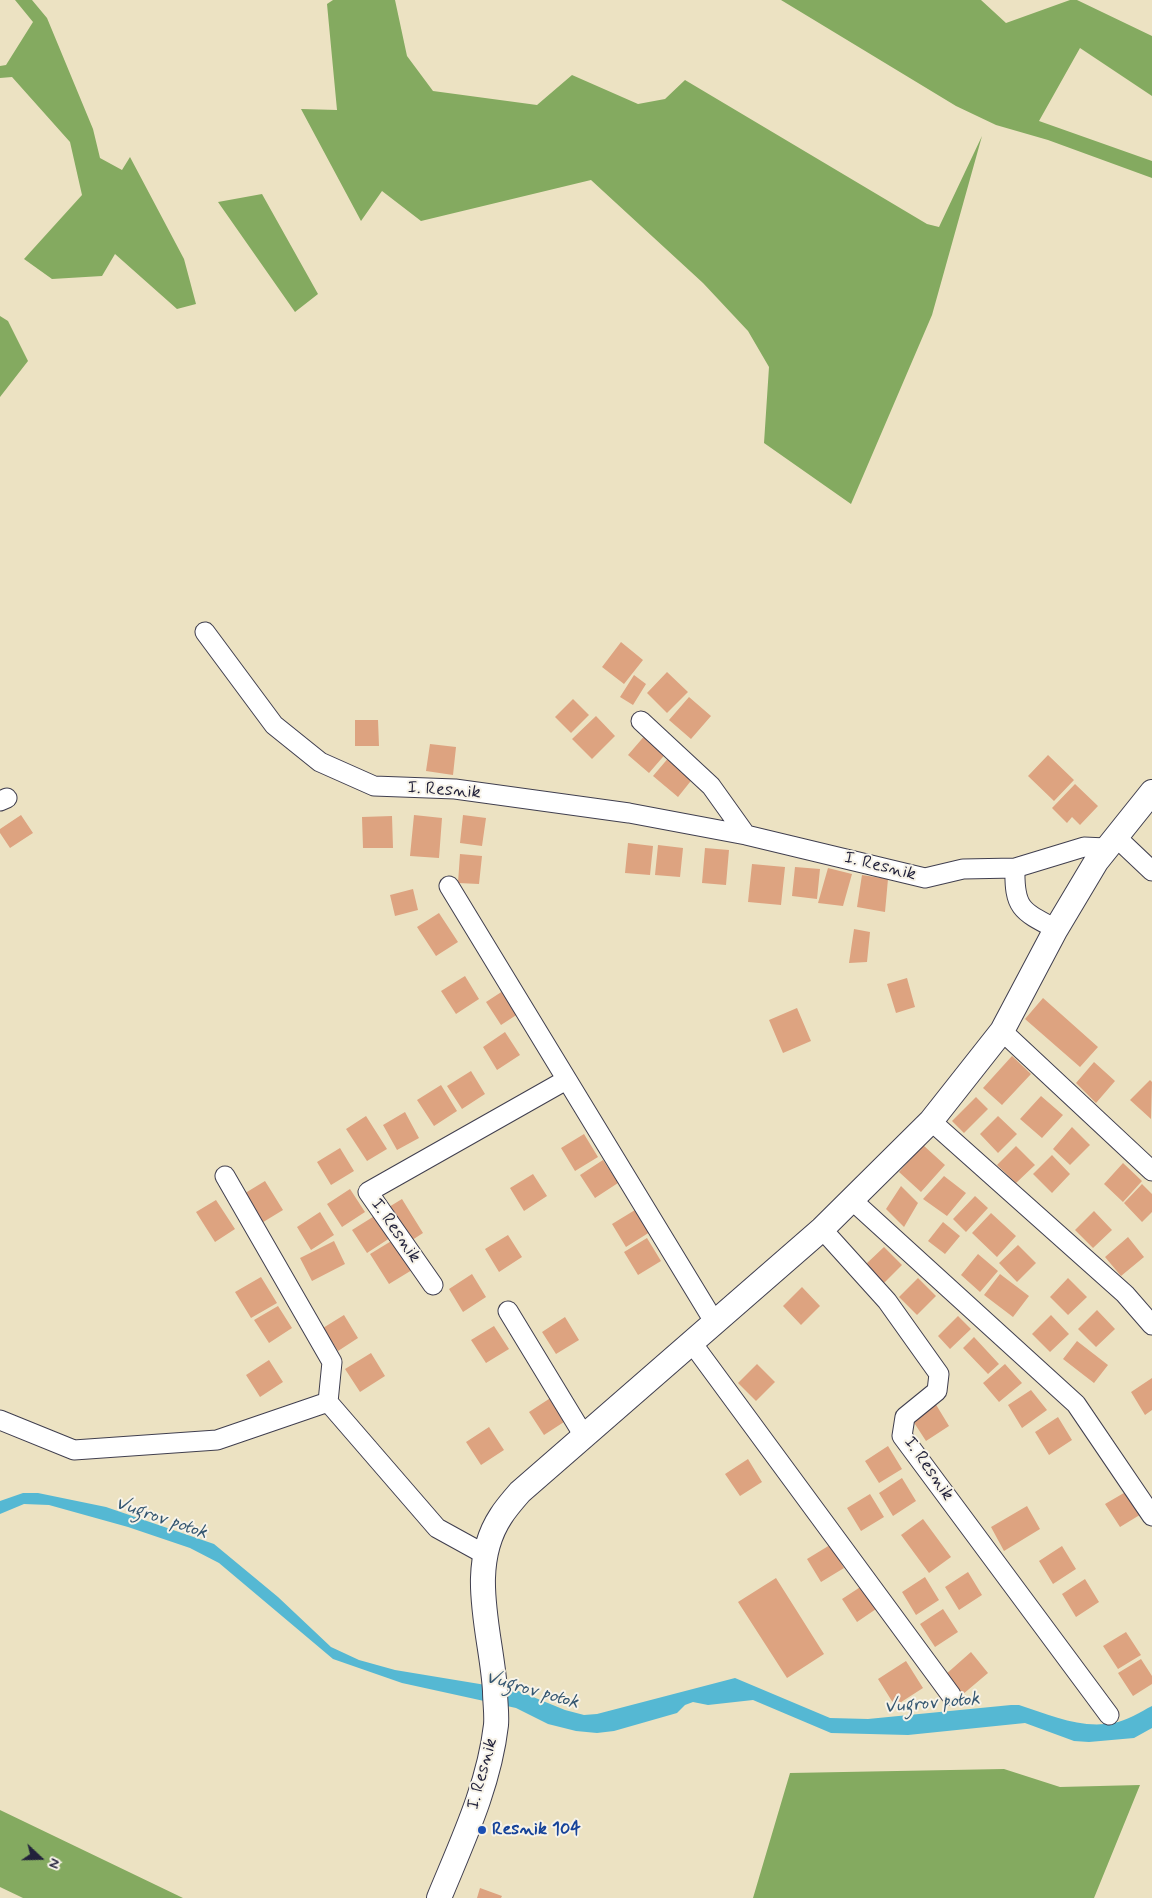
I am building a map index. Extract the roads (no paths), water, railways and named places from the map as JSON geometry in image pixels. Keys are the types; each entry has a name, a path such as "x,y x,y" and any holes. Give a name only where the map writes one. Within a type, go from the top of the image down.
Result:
{"street":[{"name":"I. Resnik","path":"205,632 274,725 320,762 374,786 455,789 629,813 746,834 925,878 963,869 1015,868 1084,847 1111,843"},
{"path":"641,720 711,786 746,834"},
{"name":"I. Resnik","path":"439,1898 478,1802 490,1764 496,1723 494,1675 482,1578 486,1555 500,1517 520,1492 715,1324 853,1201 931,1121 1002,1031 1056,929 1111,843 1152,792"},
{"path":"1111,843 1152,871"},
{"path":"1015,868 1014,893 1019,904 1029,915 1056,929"},
{"path":"449,886 715,1324"},
{"path":"1002,1031 1152,1171"},
{"name":"I. Resnik","path":"433,1285 368,1192 566,1080"},
{"path":"931,1121 1125,1294 1152,1325"},
{"path":"225,1176 332,1362 328,1402 437,1528 486,1555"},
{"path":"853,1201 1076,1404 1152,1516"},
{"name":"I. Resnik","path":"822,1229 887,1301 939,1374 937,1390 904,1417 902,1436 1109,1715"},
{"path":"508,1311 584,1436"},
{"path":"692,1343 951,1695"},
{"path":"0,1420 74,1450 217,1440 328,1402"}],"water":[{"path":"23,1493 38,1493 106,1507 214,1544 278,1597 331,1647 359,1660 395,1670 516,1690 565,1710 584,1715 597,1714 735,1678 830,1718 868,1719 1019,1705 1077,1723 1101,1724 1123,1720 1152,1706 1152,1728 1134,1738 1089,1742 1074,1741 1025,1723 908,1735 831,1733 753,1700 708,1705 693,1702 685,1705 677,1713 614,1731 597,1733 576,1731 548,1724 516,1708 402,1683 333,1659 219,1563 190,1548 128,1527 49,1505 24,1504 0,1514 0,1501"}],"place":[{"name":"Resnik 104","path":"482,1830"}],"water label":[{"name":"Vugrov potok","path":"161,1519"},
{"name":"Vugrov potok","path":"532,1691"},
{"name":"Vugrov potok","path":"932,1704"}]}
